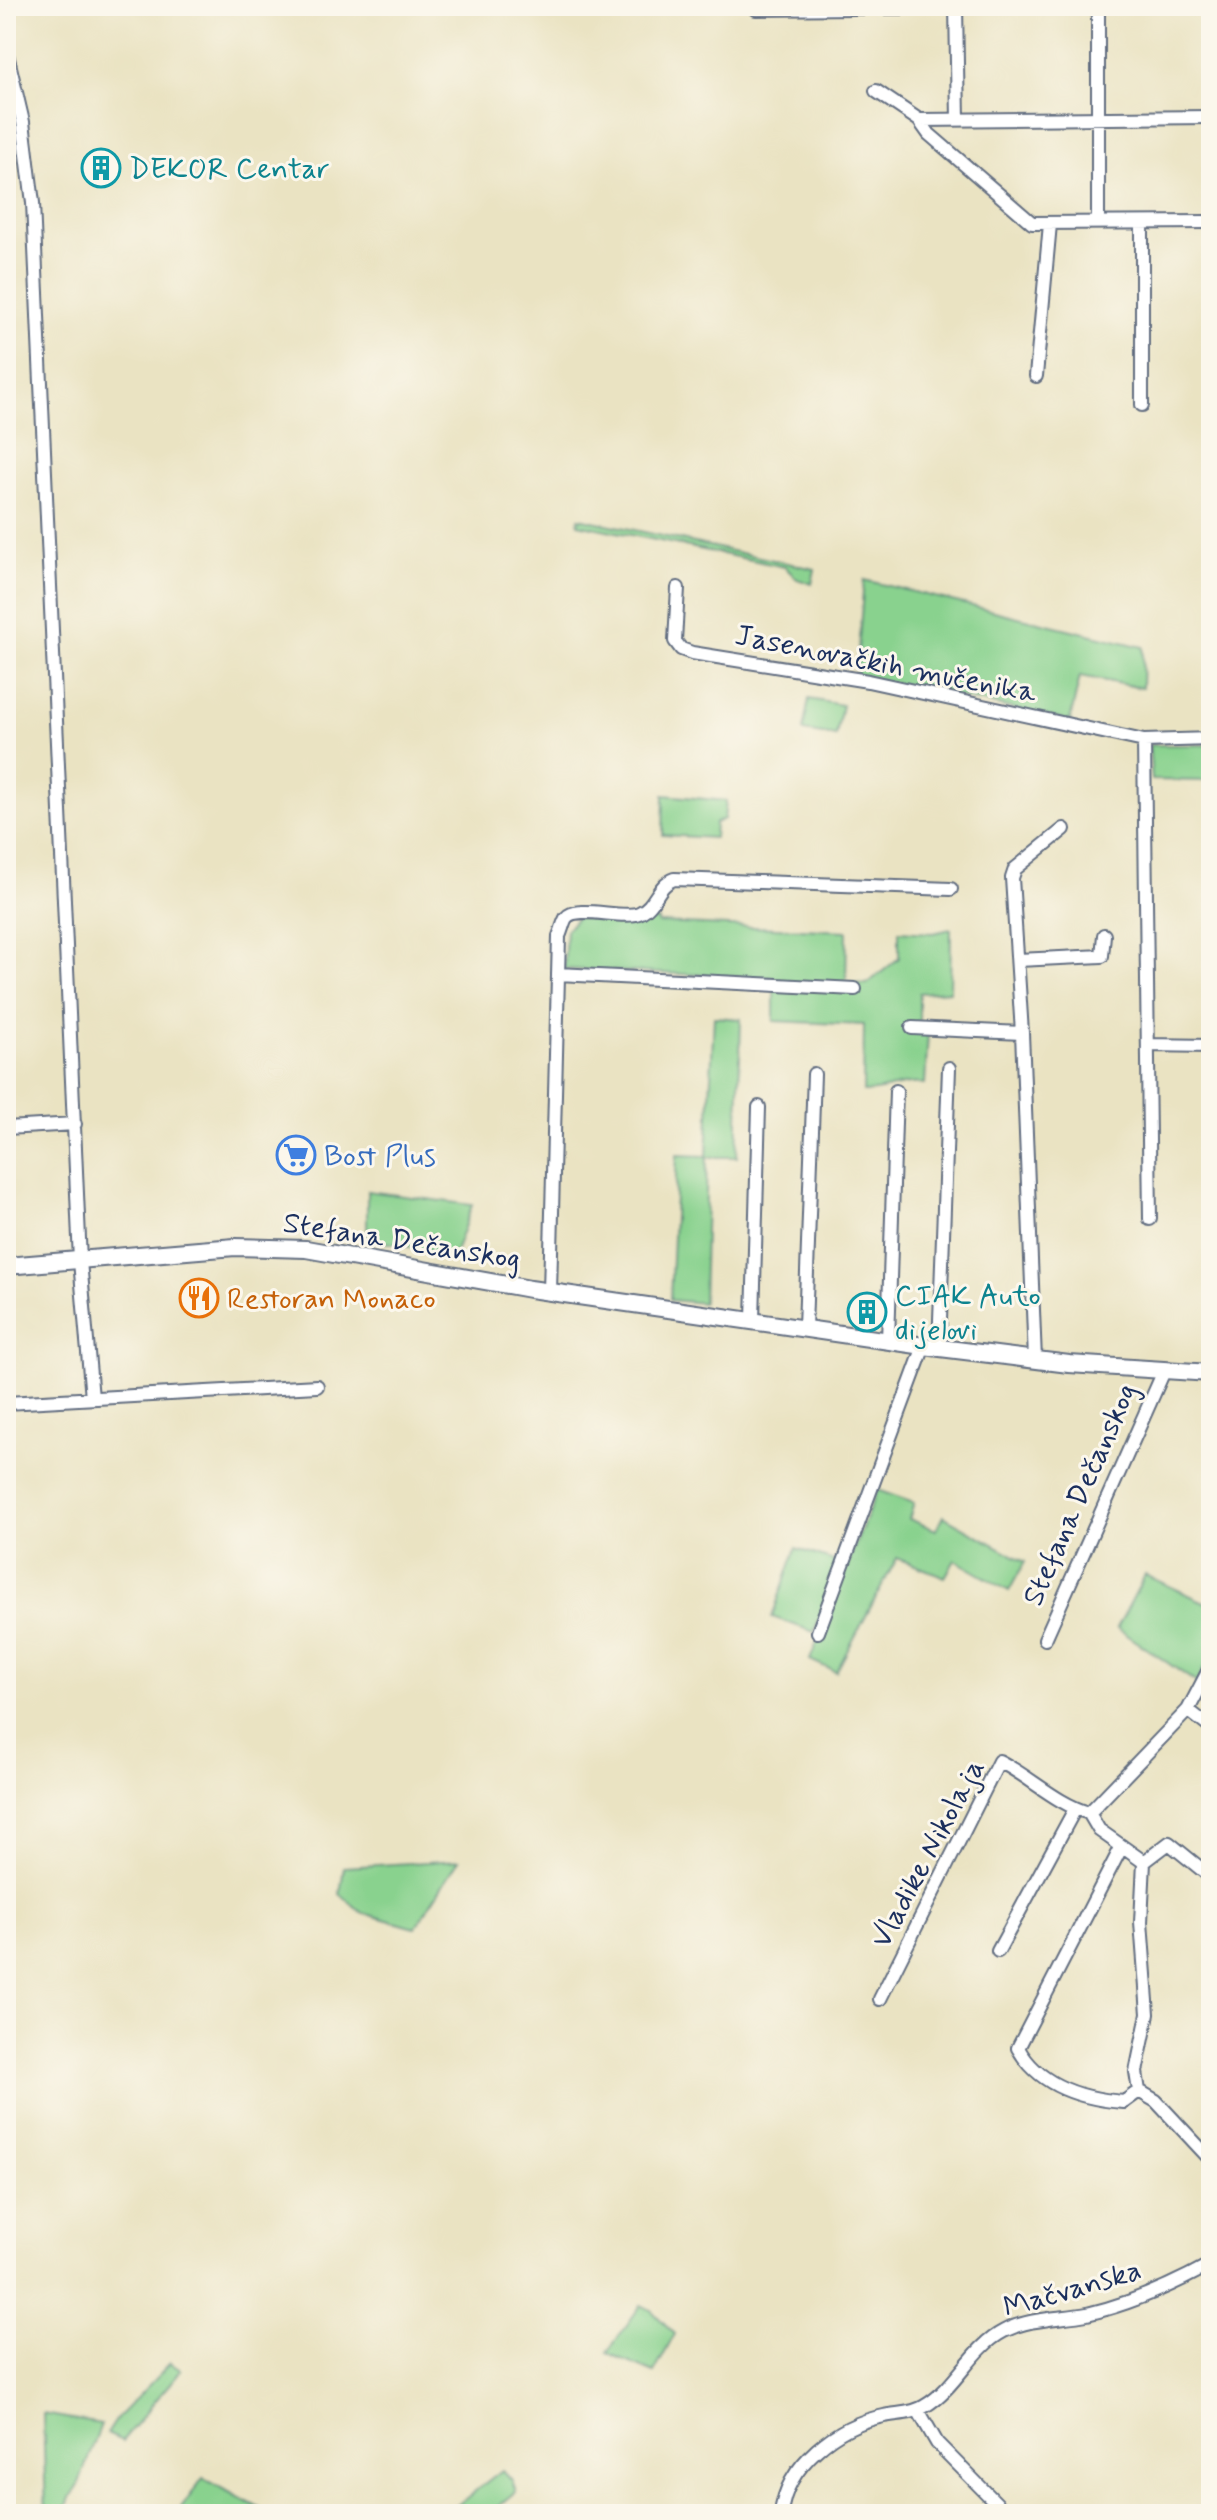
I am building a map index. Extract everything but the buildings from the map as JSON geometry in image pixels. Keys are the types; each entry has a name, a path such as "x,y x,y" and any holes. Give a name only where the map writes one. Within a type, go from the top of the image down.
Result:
{"main road":[{"name":"Stefana Dečanskog","path":"6,1266 273,1246 344,1253 550,1292 932,1347 1035,1360 1211,1373"}],"street":[{"path":"756,9 1054,6"},
{"path":"1098,6 1098,223"},
{"path":"956,7 958,120"},
{"path":"6,50 23,122 33,203 80,1261 92,1398"},
{"path":"876,91 919,120 929,134 1032,223 1211,222"},
{"path":"919,120 1211,117"},
{"path":"1142,223 1142,405"},
{"path":"1036,376 1050,224"},
{"name":"Jasenovačkih mučenika","path":"678,588 675,641 681,649 692,653 868,681 1144,741 1211,739"},
{"path":"1144,741 1150,1219"},
{"path":"1035,1360 1022,1033 1012,878 1015,869 1064,829"},
{"name":"Stefana Dečanskog","path":"550,1292 559,936 565,919 576,912 636,915 647,909 664,883 674,879 951,889"},
{"path":"1018,960 1102,956 1104,935"},
{"path":"558,974 855,989"},
{"path":"912,1028 1022,1033"},
{"path":"1148,1045 1211,1046"},
{"path":"818,1632 932,1347 949,1068"},
{"path":"805,1328 814,1074"},
{"path":"888,1341 896,1091"},
{"path":"753,1320 759,1107"},
{"path":"6,1128 75,1124"},
{"name":"Stefana Dečanskog","path":"1045,1639 1164,1371"},
{"path":"6,1403 317,1386"},
{"path":"1144,1862 1099,1830 1089,1813 1188,1710 1211,1666"},
{"path":"1188,1710 1211,1728"},
{"name":"Vladike Nikolaja","path":"880,1999 999,1761 1075,1809 1089,1813"},
{"path":"998,1951 1075,1809"},
{"path":"1139,2091 1136,2072 1148,2014 1141,1922 1144,1862 1169,1843 1211,1877"},
{"path":"1122,1846 1018,2048 1045,2081 1062,2089 1124,2102 1139,2091"},
{"path":"1139,2091 1156,2101 1211,2160"},
{"name":"Mačvanska","path":"781,2514 791,2476 813,2454 857,2425 882,2416 918,2410 950,2386 983,2346 1004,2331 1025,2324 1089,2313 1155,2292 1211,2264"},
{"path":"918,2410 937,2443 1007,2514"}],"green space":[{"path":"579,518 815,569 812,584 797,579 785,567 578,524"},
{"path":"864,580 1143,647 1142,688 1080,676 1070,721 856,675"},
{"path":"809,699 842,705 836,736 803,731"},
{"path":"1149,745 1211,745 1211,781 1152,780"},
{"path":"664,795 726,801 724,819 715,823 714,838 663,835"},
{"path":"579,915 658,920 658,923 847,931 846,983 867,984 899,958 899,931 933,933 951,929 950,991 919,993 919,1023 910,1022 909,1030 928,1032 925,1084 863,1092 864,1025 774,1021 774,978 564,969 566,930"},
{"path":"714,1017 741,1019 737,1157 707,1157 703,1303 670,1300 677,1155 707,1156"},
{"path":"367,1191 472,1205 454,1255 367,1239"},
{"path":"877,1490 914,1503 909,1519 936,1530 943,1516 1025,1562 1009,1591 955,1560 945,1577 897,1558 836,1672 810,1660"},
{"path":"796,1548 840,1563 814,1632 772,1617"},
{"path":"1145,1575 1211,1605 1211,1653 1197,1683 1117,1628"},
{"path":"459,1860 415,1928 363,1913 340,1894 344,1867"},
{"path":"641,2305 651,2310 675,2334 654,2373 607,2353"},
{"path":"170,2363 181,2370 122,2441 107,2434 118,2417"},
{"path":"43,2414 101,2424 78,2485 62,2514 46,2514"},
{"path":"502,2470 512,2481 516,2492 489,2514 446,2514"},
{"path":"203,2478 270,2514 177,2514"}],"place":[{"name":"DEKOR Centar","path":"101,168"},
{"name":"Bost Plus","path":"296,1155"},
{"name":"Restoran Monaco","path":"199,1298"},
{"name":"CIAK Auto dijelovi","path":"867,1312"}]}
